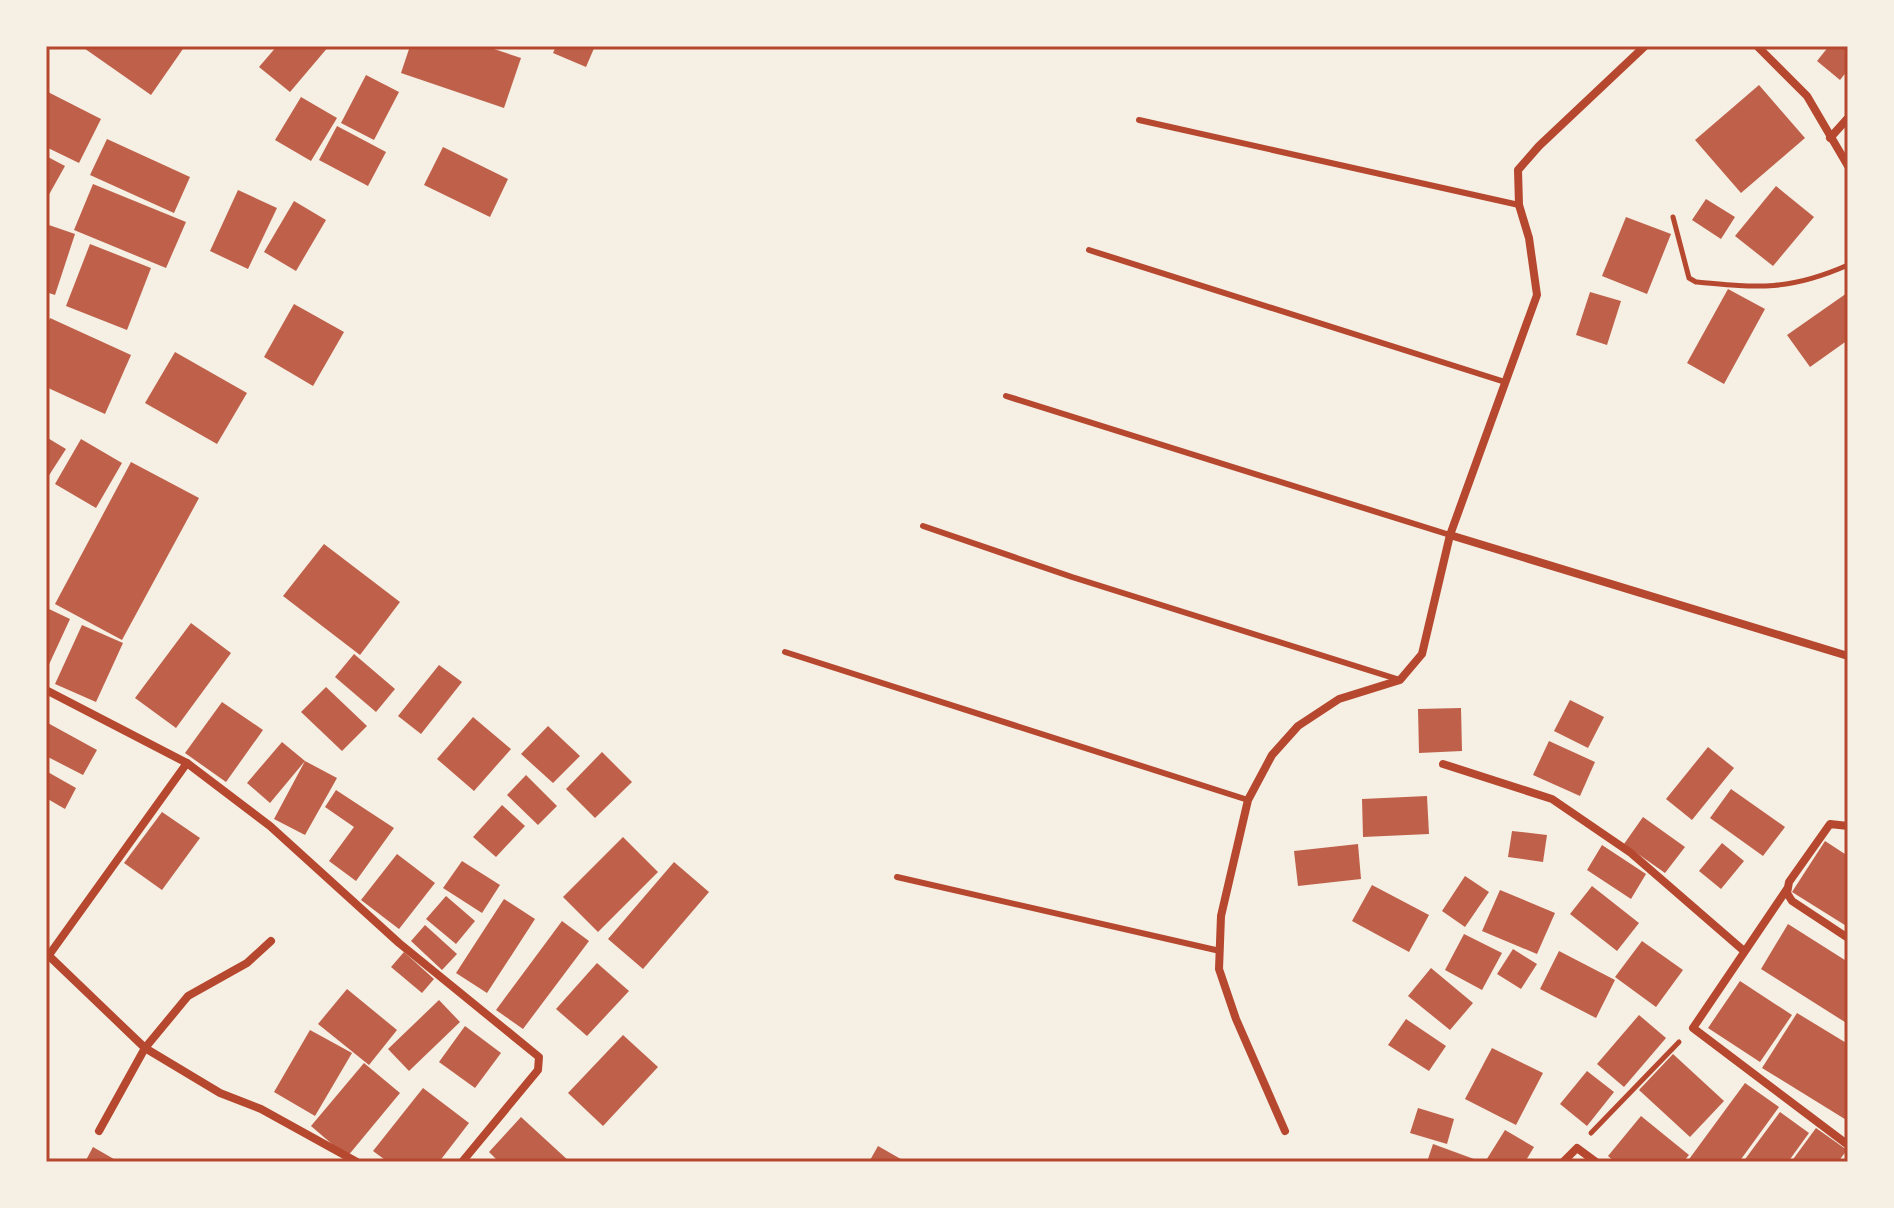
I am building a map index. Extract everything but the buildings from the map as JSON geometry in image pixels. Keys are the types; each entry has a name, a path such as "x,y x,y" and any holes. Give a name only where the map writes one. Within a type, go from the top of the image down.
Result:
{"street":[{"path":"1285,1131 1236,1019 1219,969 1221,916 1248,800 1272,755 1298,726 1339,699 1400,680 1422,654 1450,535 1537,295 1529,238 1519,205 1518,170 1645,46"},
{"path":"1757,46 1807,96 1848,166"},
{"path":"1830,138 1848,118"},
{"path":"1450,535 1848,656"},
{"path":"46,690 187,763 270,826 399,943 539,1057 538,1070 462,1162"},
{"path":"187,763 47,954 145,1048 220,1093 261,1109 357,1162"},
{"path":"1443,764 1552,799 1631,853 1744,951"},
{"path":"1848,826 1830,824 1693,1028 1848,1145"},
{"path":"1787,889 1792,901 1848,938"},
{"path":"99,1131 145,1048 188,996 247,963 271,941"},
{"path":"1563,1162 1577,1148 1596,1162"}],"lane":[{"path":"1139,120 1519,205"},
{"path":"1089,250 1505,382"},
{"path":"1006,396 1450,535"},
{"path":"923,526 1072,577 1400,680"},
{"path":"785,652 1248,800"},
{"path":"897,877 1220,951"}],"path":[{"path":"1673,217 1689,278 1696,282 1776,288 1812,281 1848,265"},
{"path":"1577,1148 1693,1028"}]}
